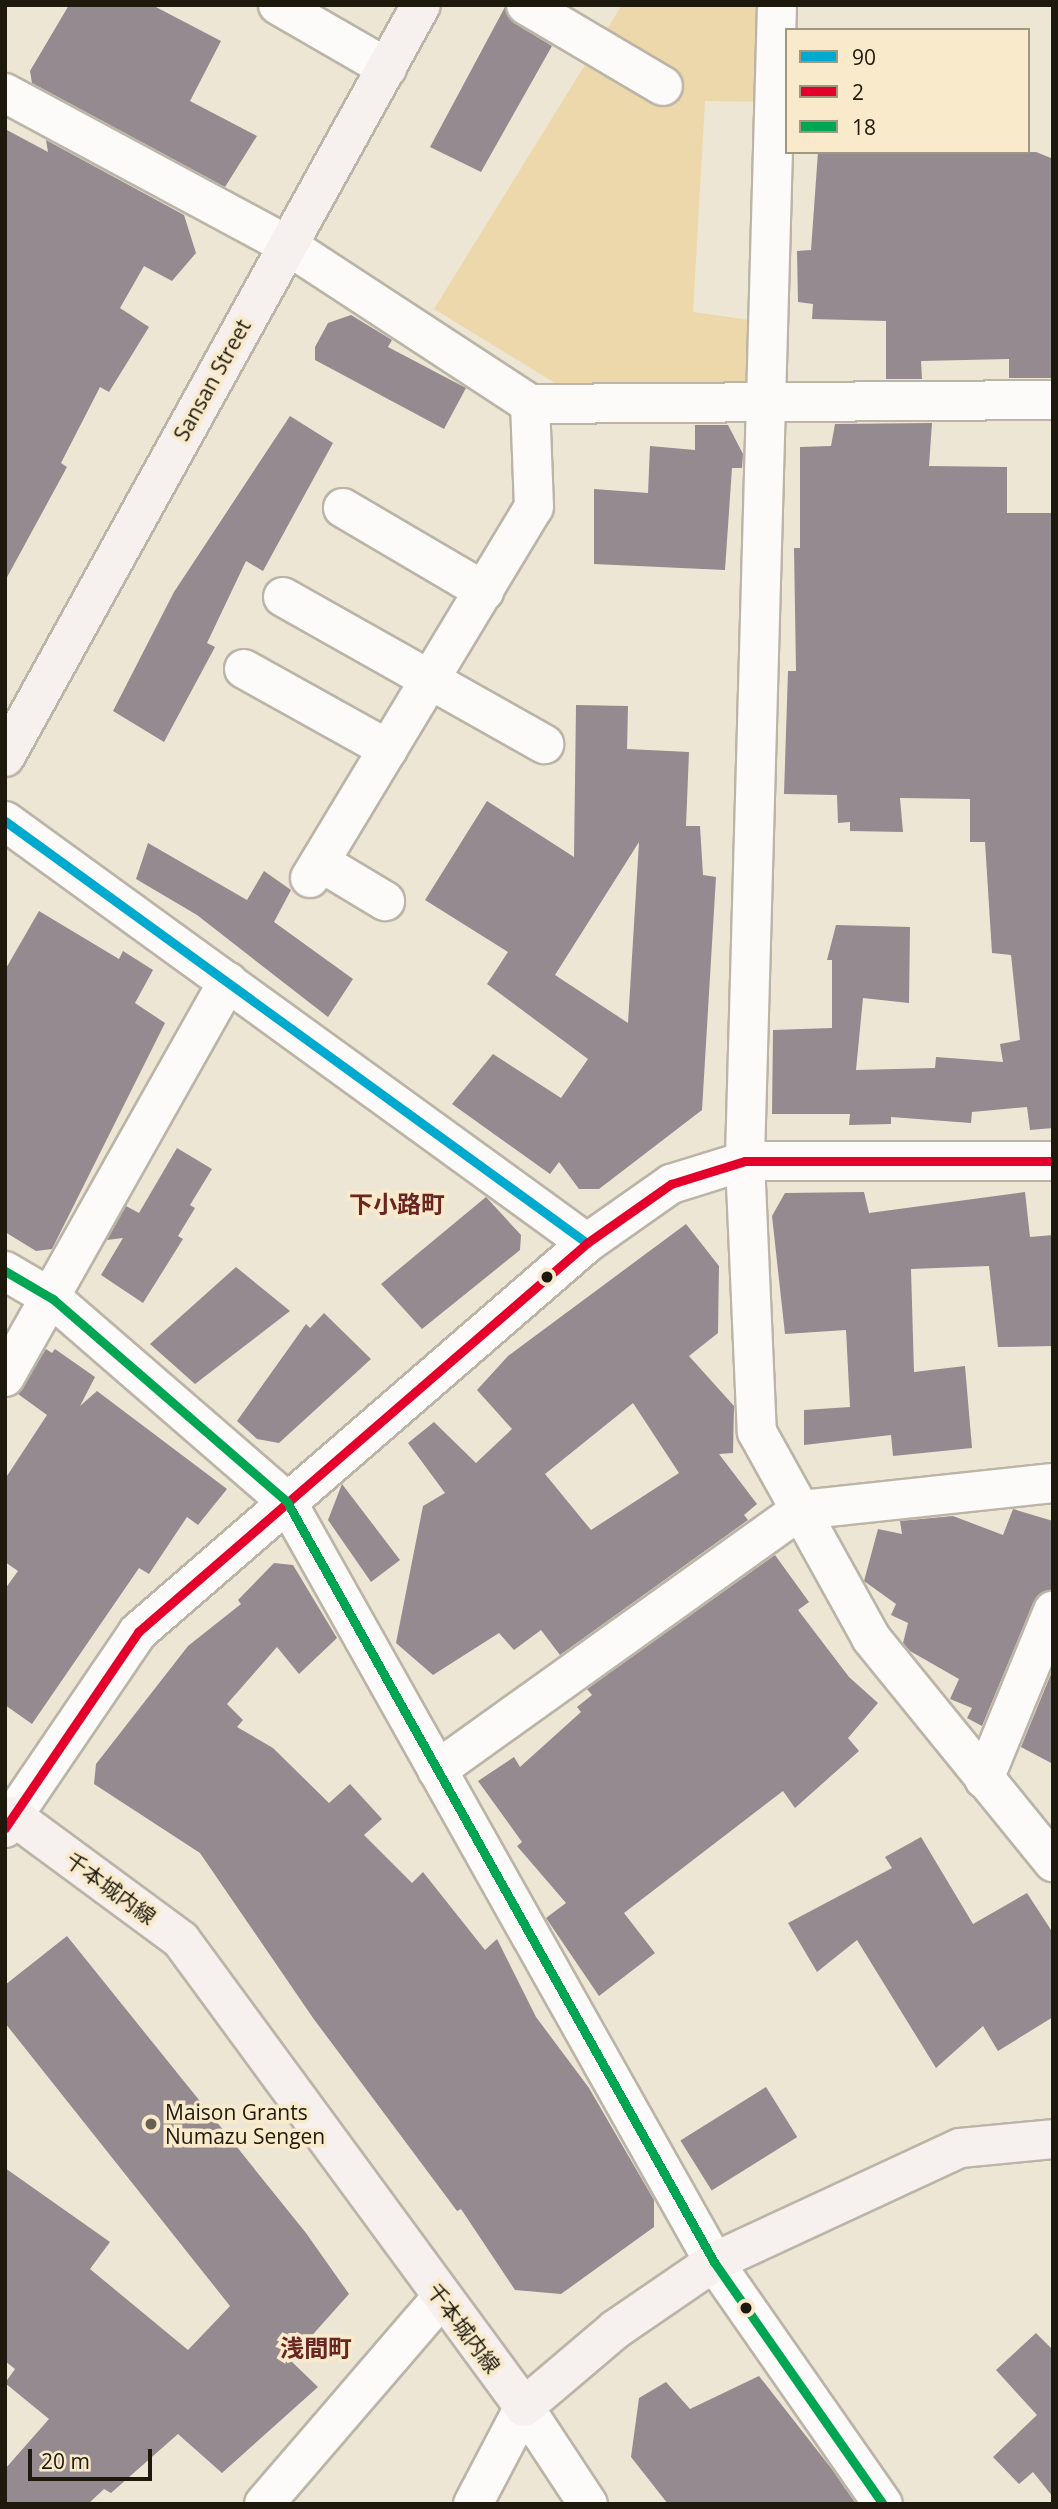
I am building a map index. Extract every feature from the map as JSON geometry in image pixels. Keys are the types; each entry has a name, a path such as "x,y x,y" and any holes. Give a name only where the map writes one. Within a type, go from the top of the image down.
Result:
{"main road":[{"name":"Sansan Street","path":"5,757 421,5"},
{"name":"千本城内線","path":"8,1818 181,1940 441,2298 524,2407"},
{"path":"524,2407 616,2329 713,2262 960,2148 1053,2139"}],"street":[{"path":"278,5 387,68"},
{"path":"526,5 663,86"},
{"path":"777,5 745,1161 757,1432 871,1638 1053,1862"},
{"path":"5,93 287,245 530,404 766,400 1053,400"},
{"path":"385,901 315,870 534,507 530,404"},
{"path":"343,508 484,591"},
{"path":"283,597 544,744"},
{"path":"244,668 388,749"},
{"path":"5,821 587,1243"},
{"path":"5,1377 53,1299 228,982"},
{"path":"8,1818 138,1632 587,1243 671,1184 745,1161 1053,1161"},
{"path":"5,1271 53,1299 287,1502 713,2262 883,2504"},
{"path":"437,1770 800,1510 1053,1483"},
{"path":"985,1779 1053,1611"},
{"path":"264,2504 441,2298"},
{"path":"472,2504 524,2407 588,2504"}],"shaded area":[{"path":"622,5 771,5 765,102 705,101 693,312 757,321 760,393 563,388 434,309"}],"building":[{"path":"69,5 152,5 221,41 190,101 257,136 225,187 32,83 30,71"},
{"path":"505,7 514,23 552,46 481,172 430,147"},
{"path":"5,129 48,152 46,140 184,215 196,253 172,281 144,266 120,308 149,327 109,392 100,387 61,463 67,467 5,581"},
{"path":"1036,152 1051,158 1053,378 1009,378 1009,359 921,361 922,379 886,379 886,321 812,319 813,304 798,302 797,251 811,250 818,154"},
{"path":"351,315 392,340 388,347 466,388 444,429 315,360 315,347 328,323"},
{"path":"290,416 333,443 263,571 246,561 207,643 215,647 164,742 113,711 174,592"},
{"path":"932,423 929,466 1007,467 1007,513 1053,513 1053,1128 1030,1130 1027,1107 972,1112 971,1123 891,1117 891,1124 849,1125 850,1114 772,1114 773,1030 832,1028 832,960 827,960 836,925 910,927 909,1003 863,998 856,1070 935,1068 936,1057 1003,1062 1000,1044 1020,1040 1011,955 992,953 985,842 970,842 970,799 900,798 903,832 850,831 850,822 838,823 837,795 784,794 788,671 796,671 794,548 800,548 800,447 831,446 835,424"},
{"path":"695,425 728,425 743,454 742,468 732,468 725,570 594,564 594,489 648,493 650,446 695,450"},
{"path":"576,705 628,706 627,749 689,752 686,826 700,826 703,875 716,877 702,1110 599,1189 579,1189 559,1162 550,1174 452,1104 493,1054 561,1098 588,1059 487,984 508,952 425,900 487,801 574,857","holes":["639,842 628,1023 555,975"]},
{"path":"148,843 247,900 264,871 291,890 274,922 353,979 328,1017 197,915 136,879"},
{"path":"39,911 119,959 123,951 153,970 135,1003 165,1023 52,1249 36,1251 5,1232 5,970"},
{"path":"177,1148 212,1169 190,1205 195,1208 178,1236 183,1239 143,1303 101,1275 123,1238 107,1240 126,1206 139,1213"},
{"path":"864,1192 869,1213 1025,1192 1030,1237 1053,1235 1053,1346 998,1347 989,1266 911,1269 914,1372 965,1366 972,1448 893,1456 891,1435 804,1445 804,1410 850,1407 846,1330 785,1334 772,1216 785,1193"},
{"path":"486,1197 521,1235 520,1250 422,1329 381,1284"},
{"path":"686,1224 719,1266 718,1333 689,1356 734,1406 733,1453 719,1454 757,1504 744,1515 748,1520 560,1655 541,1630 514,1650 499,1633 433,1675 396,1643 423,1506 445,1493 408,1443 434,1422 476,1463 512,1429 477,1390 508,1356","holes":["633,1403 679,1473 591,1530 545,1474"]},
{"path":"236,1267 290,1311 195,1384 150,1344"},
{"path":"324,1313 371,1359 279,1443 257,1439 237,1421 306,1324 310,1328"},
{"path":"46,1349 52,1353 55,1349 95,1377 80,1406 97,1391 227,1489 198,1525 187,1517 149,1574 139,1568 32,1724 5,1705 5,1589 18,1571 5,1562 5,1479 47,1415 18,1394"},
{"path":"342,1484 400,1560 371,1582 328,1520"},
{"path":"1013,1509 1053,1521 1053,1590 1033,1603 982,1726 967,1718 972,1708 950,1699 959,1679 910,1651 903,1643 908,1623 891,1615 896,1604 864,1581 878,1529 902,1534 900,1521 953,1516 1003,1535"},
{"path":"775,1555 809,1602 798,1610 849,1677 878,1703 848,1738 859,1751 795,1808 783,1791 624,1913 655,1953 599,1996 546,1918 566,1903 517,1846 522,1842 478,1781 514,1757 520,1767 581,1712 577,1707 592,1695 587,1689"},
{"path":"274,1563 293,1565 337,1638 299,1674 277,1647 227,1704 243,1720 237,1727 273,1748 329,1803 350,1784 382,1819 364,1835 412,1883 423,1872 485,1950 497,1939 536,2017 589,2088 654,2200 654,2227 561,2294 515,2290 461,2209 457,2211 313,2018 200,1853 94,1784 96,1764 188,1646 241,1604 238,1600"},
{"path":"1053,1669 1053,1764 1021,1747"},
{"path":"921,1837 973,1924 1027,1893 1053,1933 1053,2017 998,2051 983,2026 936,2068 857,1940 817,1972 788,1923 892,1868 885,1857"},
{"path":"67,1936 306,2233 349,2294 290,2360 318,2387 222,2473 178,2434 111,2493 104,2489 88,2504 5,2504 5,2469 49,2419 5,2383 15,2369 5,2361 5,2168 110,2242 90,2269 188,2350 230,2306 5,2023 5,1985"},
{"path":"766,2087 797,2137 712,2191 680,2141"},
{"path":"1036,2333 1053,2350 1053,2497 1033,2472 1019,2484 993,2457 1037,2415 996,2370"},
{"path":"759,2376 856,2504 668,2504 631,2457 639,2398 666,2382 690,2409"}],"transit line":[{"name":"90","path":"5,821 587,1243"},
{"name":"2","path":"5,1828 138,1632 587,1243 671,1184 745,1161 1053,1161"},
{"name":"18","path":"5,1271 53,1299 287,1502 714,2262 883,2504"}],"place":[{"name":"Maison Grants Numazu Sengen","path":"151,2124"}],"district":[{"name":"下小路町","path":"397,1204"},
{"name":"浅間町","path":"316,2348"}]}
